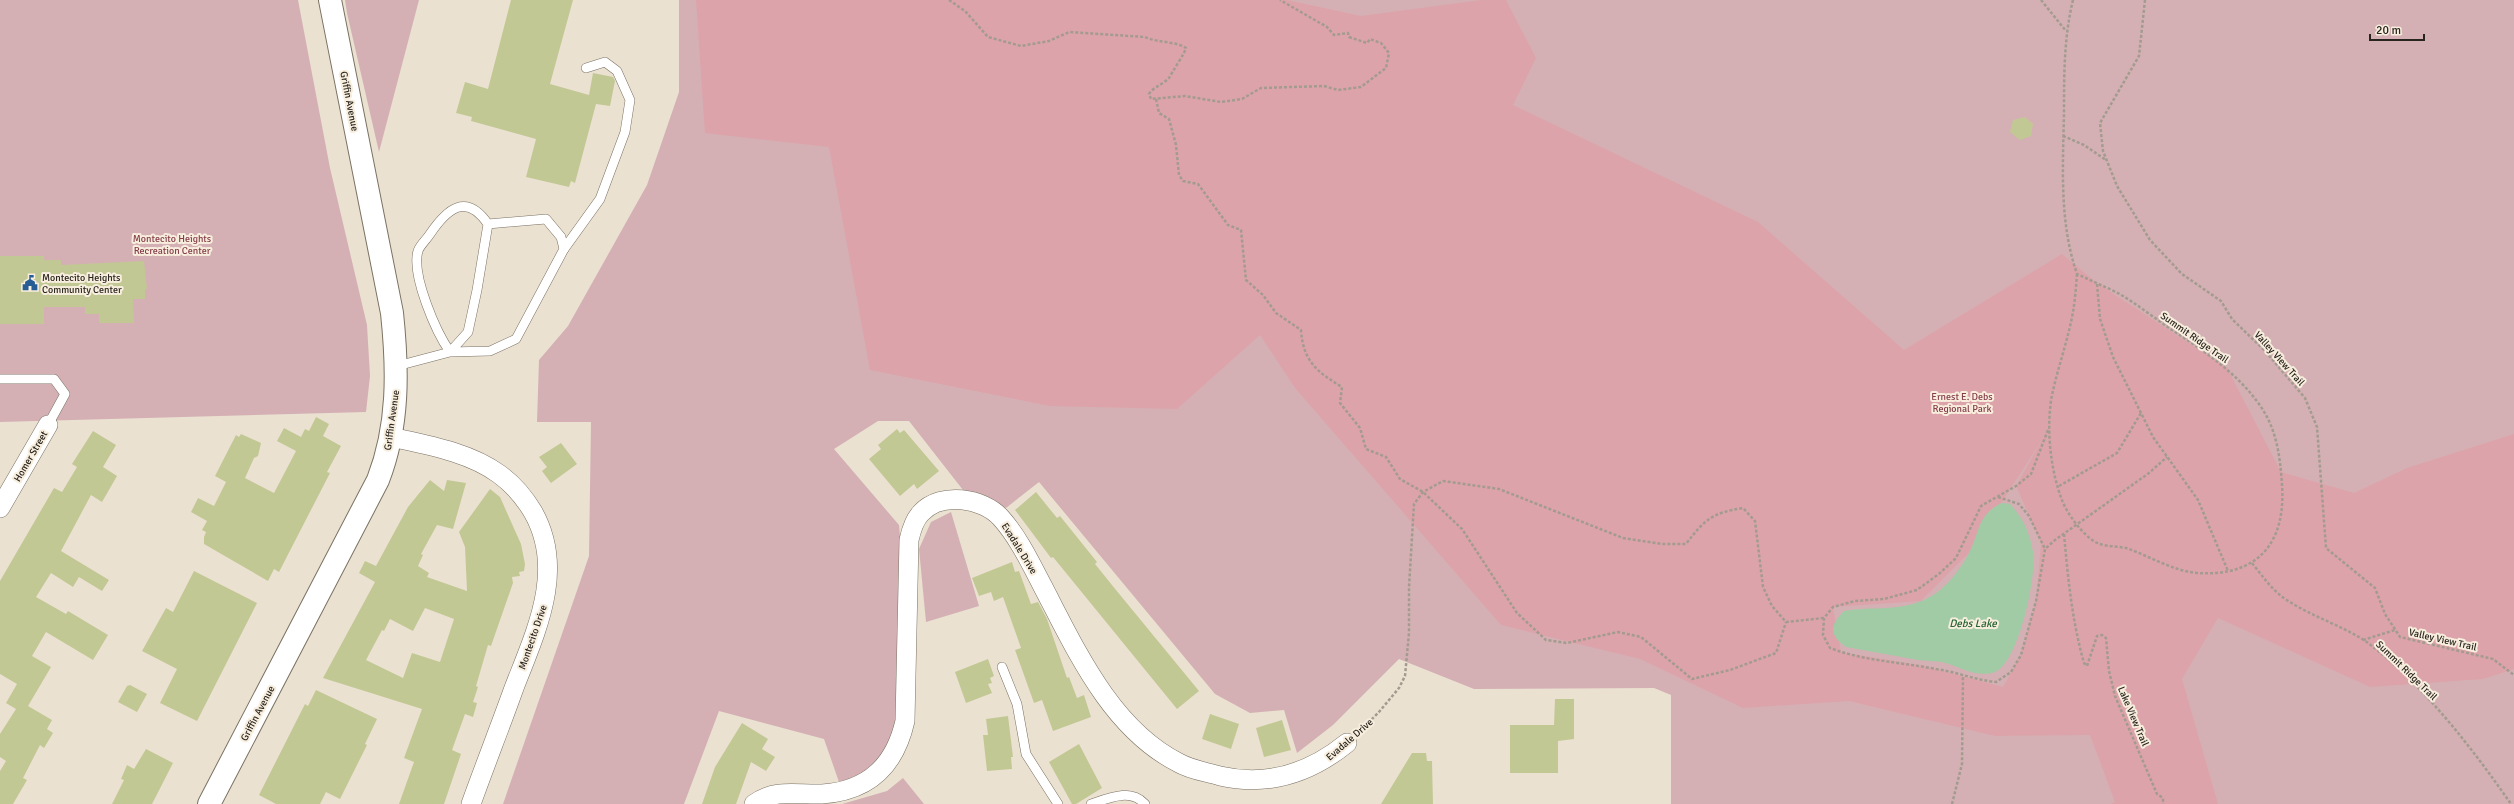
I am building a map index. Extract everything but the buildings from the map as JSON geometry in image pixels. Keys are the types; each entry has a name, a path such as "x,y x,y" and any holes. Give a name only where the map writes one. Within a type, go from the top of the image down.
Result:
{"street":[{"name":"Griffin Avenue","path":"209,804 378,480 391,437 397,366 392,314 330,0"},
{"name":"Homer Street","path":"0,508 48,425"},
{"name":"Montecito Drive","path":"391,437 451,452 475,461 499,473 517,488 530,507 542,528 548,551 549,570 541,618 471,804"},
{"name":"Evadale Drive","path":"754,804 765,796 781,792 822,794 861,785 877,774 892,756 901,740 905,721 908,540 912,526 921,512 935,503 951,500 973,501 988,506 1001,518 1024,551 1072,641 1111,704 1136,734 1162,754 1180,764 1207,773 1233,779 1258,780 1305,771 1327,759 1347,743"}],"lane":[{"path":"397,366 450,352 490,351 516,339 564,249 600,199 625,132 630,100 616,71 605,62 586,68"},
{"path":"458,206 471,207 480,212 488,224 477,290 468,332 450,352 439,336 417,271 418,251 443,216 458,206"},
{"path":"488,224 546,219 561,237 564,249"},
{"path":"0,379 54,380 65,394 48,425"},
{"path":"1002,668 1017,704 1026,754 1058,804"},
{"path":"1091,804 1117,795 1130,795 1140,799 1145,804"}],"path":[{"path":"949,0 966,11 988,37 1021,46 1050,41 1069,32 1145,37 1156,42 1182,45 1186,48 1186,52 1179,60 1169,77 1149,94 1151,99 1185,96 1222,102 1242,99 1261,88 1324,86 1338,90 1361,87 1386,68 1389,53 1381,43 1370,39 1367,43 1350,36 1348,33 1334,35 1327,27 1280,0"},
{"path":"2041,0 2067,31"},
{"path":"2073,0 2067,31 2063,71 2062,193 2071,254 2077,274 2073,313 2052,396 2049,428 2058,486 2062,500 2076,526 2097,544 2128,549 2152,560 2196,573 2228,571 2252,563"},
{"name":"Valley View Trail","path":"2145,0 2139,56 2100,123 2103,151 2117,186 2150,240 2182,274 2221,301 2232,319 2265,351 2305,398 2317,427 2326,548 2375,588 2385,614 2400,637 2492,659 2514,675"},
{"path":"1156,99 1159,113 1169,119 1176,145 1179,175 1183,181 1198,184 1228,225 1241,230 1246,280 1263,295 1276,313 1301,330 1302,346 1313,367 1342,387 1340,403 1360,428 1366,449 1386,457 1400,479 1423,492 1462,530 1517,613 1546,640 1567,643 1618,632 1641,637 1692,679 1730,670 1776,653 1786,622"},
{"path":"2062,136 2084,145 2107,160"},
{"name":"Summit Ridge Trail","path":"2077,274 2118,293 2227,368 2259,403 2271,423 2278,446 2283,496 2280,525 2269,548 2252,563 2274,590 2290,602 2362,640 2384,656 2441,714 2511,804"},
{"path":"2097,283 2100,318 2113,357 2153,437 2198,500 2228,571"},
{"path":"2058,486 2117,453 2142,413"},
{"path":"1998,497 2018,504 2026,512 2045,550 2036,601 2021,655 2011,672 1996,682 1976,680 1963,675 1924,666 1849,656 1830,648 1823,635 1824,618 1833,607 1855,601 1884,599 1917,590 1940,573 1956,558 1980,506 1998,497 2031,474 2049,428"},
{"path":"2045,550 2064,534 2149,473 2167,457"},
{"path":"1423,492 1443,481 1499,488 1623,538 1662,544 1686,544 1700,525 1719,512 1743,508 1755,521 1763,586 1772,606 1786,622"},
{"name":"Evadale Drive","path":"1347,743 1379,712 1399,688 1405,676 1408,658 1409,587 1414,504 1423,492"},
{"name":"Lake View Trail","path":"2064,534 2070,598 2084,663 2087,666 2092,647 2097,636 2102,635 2106,638 2108,671 2115,696 2158,794 2163,798 2164,804"},
{"path":"1786,622 1824,618"},
{"path":"2362,640 2395,630"},
{"path":"1952,804 1962,764 1963,675"}],"green space":[{"name":"Montecito Heights Recreation Center","path":"0,0 298,0 330,168 367,325 370,376 366,412 0,422"},
{"path":"345,0 419,0 379,152 347,13"},
{"name":"Ernest E. Debs Regional Park","path":"679,0 2514,0 2514,804 1671,804 1671,695 1654,688 1474,689 1399,659 1333,725 1297,753 1284,710 1250,713 1215,694 1039,482 1006,508 963,490 909,421 878,421 834,449 899,525 903,572 900,690 893,746 874,770 839,782 824,739 719,711 684,804 503,804 589,556 591,422 537,422 539,360 568,326 647,185 679,92"},
{"path":"696,0 1287,0 1361,16 1481,0 1506,0 1536,58 1513,105 1758,222 1904,350 2062,254 2097,283 2227,368 2281,472 2354,493 2407,468 2514,434 2514,669 2483,679 2370,687 2218,618 2182,679 2218,804 2111,804 2115,802 2090,735 1995,736 1849,701 1743,708 1640,659 1501,625 1295,388 1260,335 1177,409 1050,406 870,370 829,147 705,133","holes":["2043,438 2016,486 2041,542 2036,601 2021,655 2003,687 1924,666 1841,652 1833,607 1921,601 1970,552"]},
{"path":"951,512 979,606 926,622 919,549 931,522"},
{"path":"903,778 924,804 842,804 887,791"}],"water":[{"name":"Debs Lake","path":"2001,503 2010,504 2022,520 2032,545 2033,564 2029,600 2024,620 2010,655 2001,667 1992,673 1979,674 1942,662 1918,660 1846,647 1840,643 1833,630 1836,621 1844,611 1908,605 1928,598 1941,590 1957,572 1969,553 1980,525 1987,513"}],"place":[{"name":"Montecito Heights Community Center","path":"30,283"}]}
